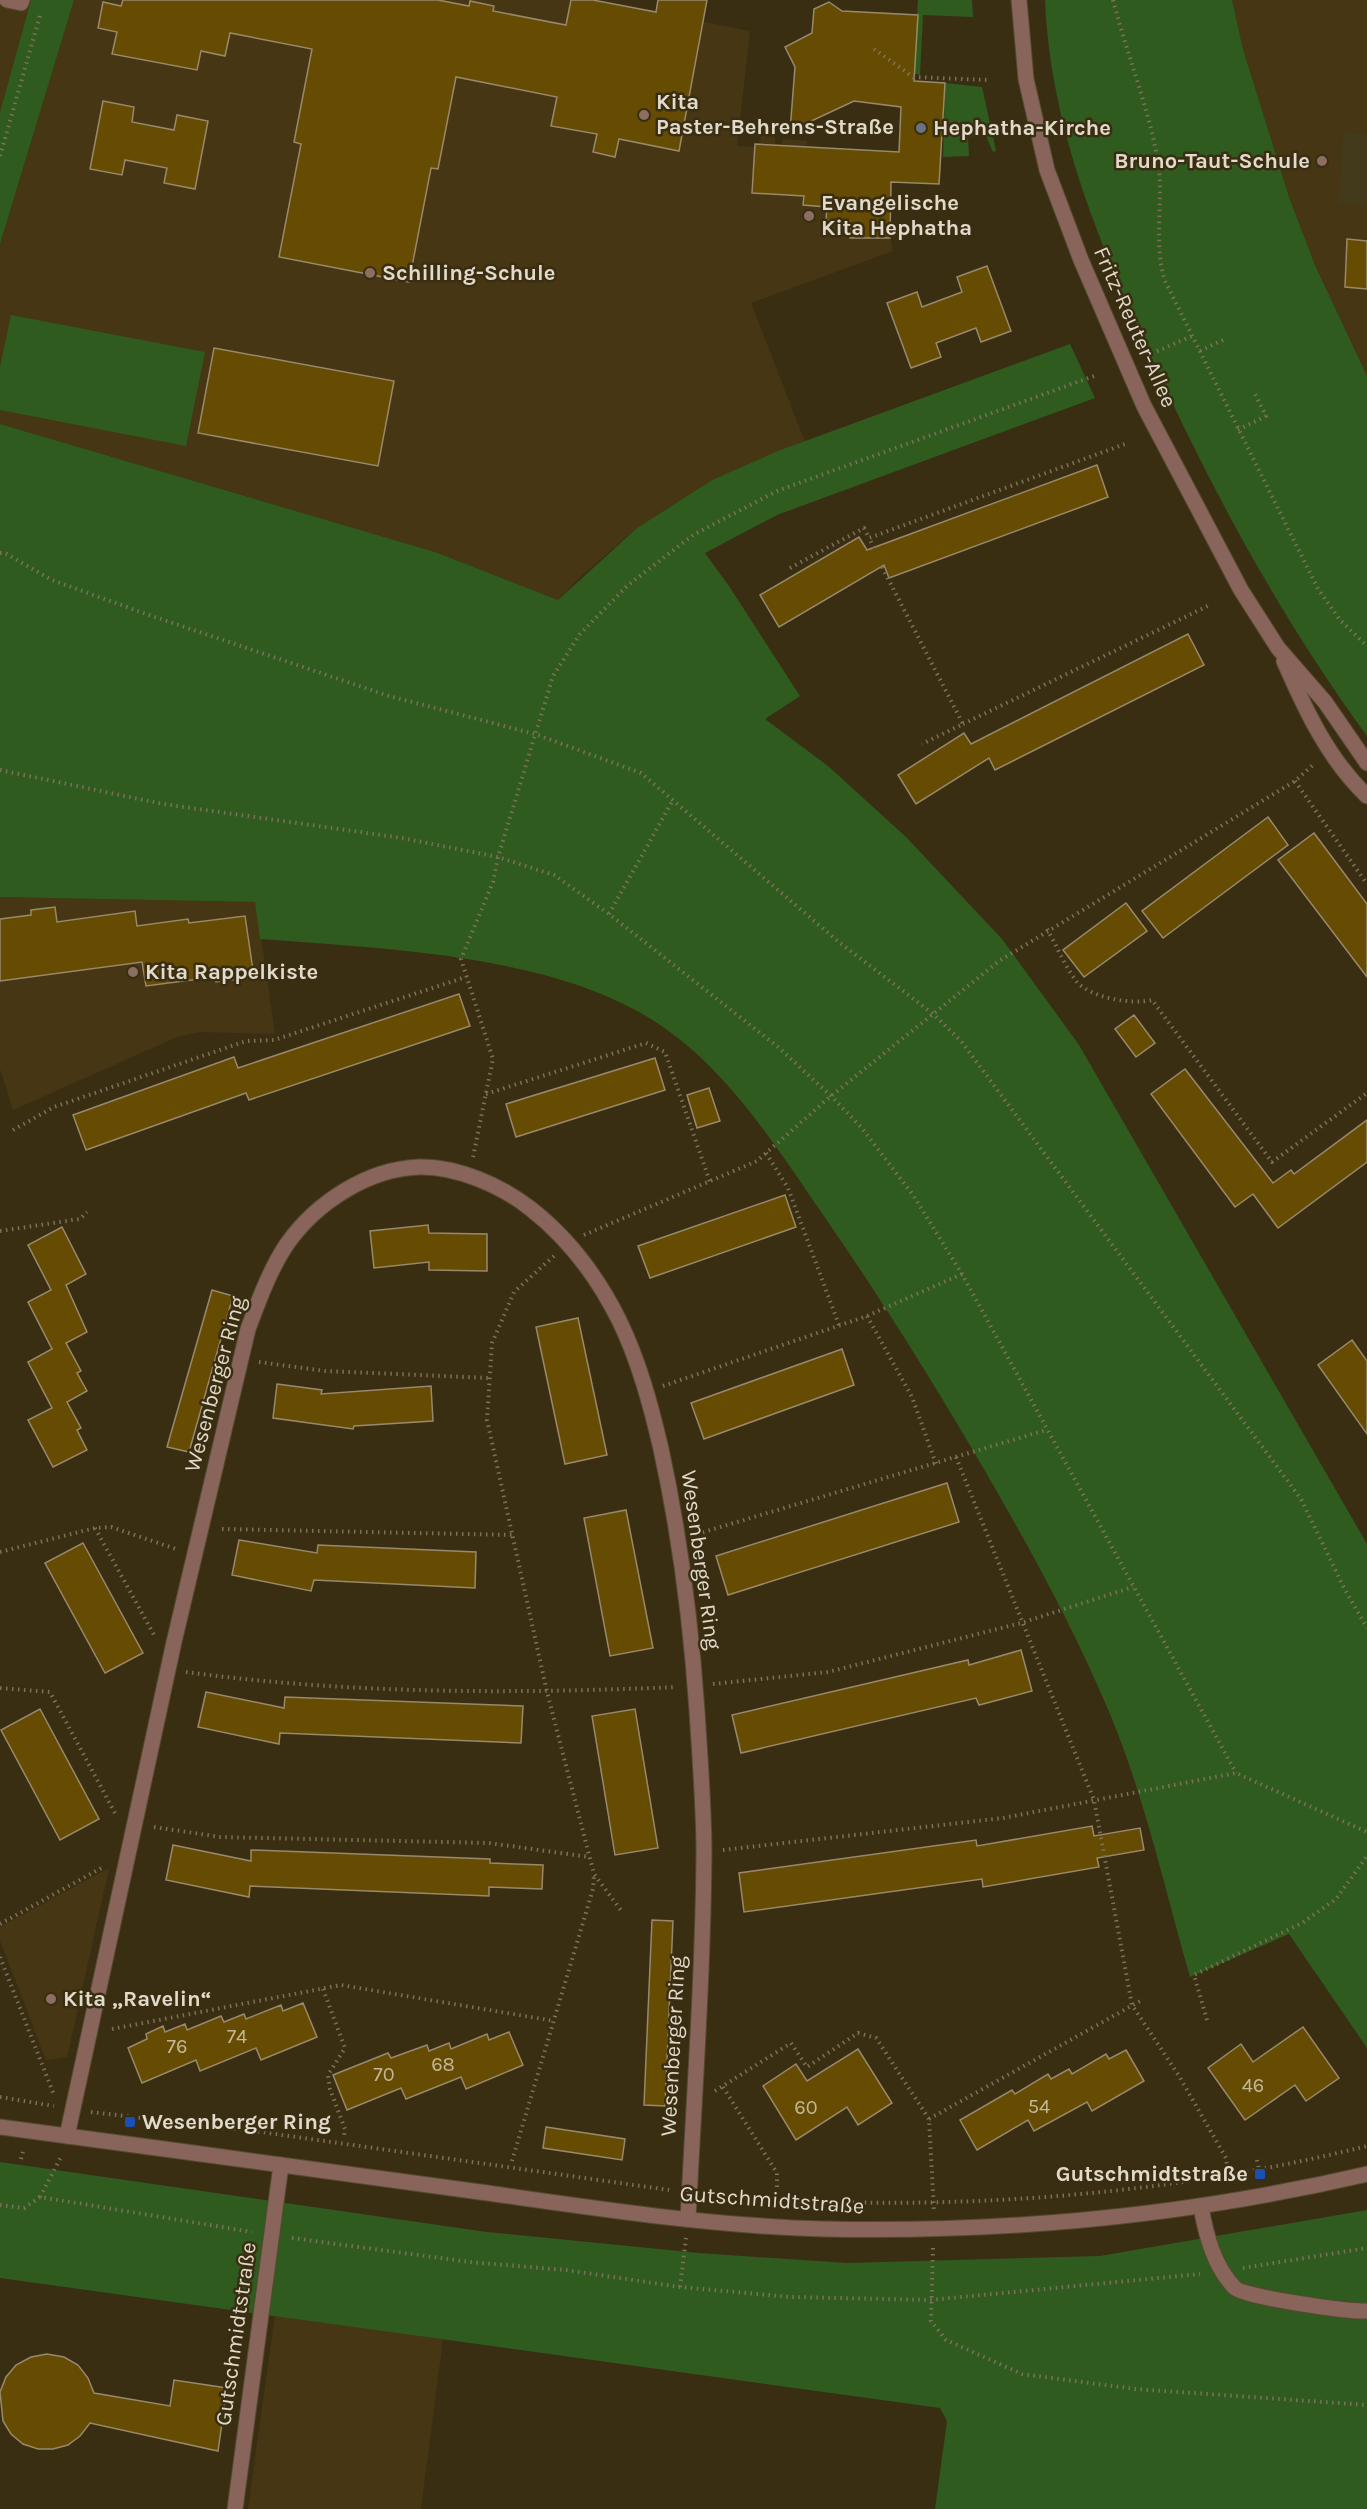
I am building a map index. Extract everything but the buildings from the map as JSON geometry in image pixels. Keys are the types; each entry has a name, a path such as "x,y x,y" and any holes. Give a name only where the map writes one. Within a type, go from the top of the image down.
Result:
{"street":[{"path":"8,0 21,3 22,0"},
{"name":"Fritz-Reuter-Allee","path":"1019,0 1026,79 1033,117 1061,213 1144,406 1241,590 1278,648 1308,714 1356,786 1367,796"},
{"name":"Fritz-Reuter-Allee","path":"1278,648 1325,702 1367,763"},
{"name":"Wesenberger Ring","path":"67,2136 174,1642 248,1329 260,1298 287,1244 310,1219 338,1195 363,1181 396,1170 421,1167 470,1177 518,1198 546,1221 590,1271 619,1321 646,1392 667,1479 678,1540 695,1686 704,1853 688,2219"},
{"name":"Gutschmidtstraße","path":"0,2127 688,2219 822,2229 935,2230 1064,2224 1201,2207 1271,2195 1367,2174"},
{"name":"Gutschmidtstraße","path":"235,2509 281,2165"},
{"path":"1201,2207 1206,2234 1222,2272 1237,2290 1332,2309 1367,2311"}],"path":[{"path":"1113,0 1158,161 1161,192 1162,269 1192,336 1318,589 1340,621 1367,646"},
{"path":"0,156 42,11"},
{"path":"874,49 913,77 989,80"},
{"path":"1146,356 1192,336"},
{"path":"1200,351 1225,339"},
{"path":"470,1177 493,1059 461,959 493,882 498,857 553,676 580,634 627,586 693,535 777,491 1094,376"},
{"path":"1238,430 1266,416 1255,394"},
{"path":"869,538 1125,444"},
{"path":"790,568 864,528 874,548"},
{"path":"0,546 3,553 52,580 149,615 389,696 536,734 642,773 840,943 932,1014 961,1041 1301,1499 1344,1588 1367,1628"},
{"path":"882,567 963,724"},
{"path":"922,744 1210,605"},
{"path":"512,2161 593,1889 594,1874 548,1692 487,1420 492,1343 514,1292 568,1244 757,1161 831,1096 999,961 1047,929 1295,781 1313,765"},
{"path":"0,770 163,804 402,838 498,857 554,874 609,914 778,1047 861,1127 913,1195 962,1274 1236,1773"},
{"path":"1295,781 1367,884"},
{"path":"609,914 673,800"},
{"path":"1047,929 1078,983 1103,996 1138,1004 1152,1000 1272,1162 1367,1093"},
{"path":"14,1130 54,1107 246,1041 274,1040 466,977"},
{"path":"485,1095 646,1043 665,1052 710,1182"},
{"path":"766,1152 788,1188 839,1325"},
{"path":"0,1231 80,1219 87,1212"},
{"path":"646,1392 867,1316 962,1274"},
{"path":"867,1316 912,1397 936,1464"},
{"path":"241,1359 325,1371 489,1378"},
{"path":"678,1540 1046,1430"},
{"path":"956,1457 1094,1800 1132,2005 1179,2076 1226,2158 1227,2165"},
{"path":"0,1552 95,1528 111,1527 194,1555"},
{"path":"95,1528 156,1638 174,1642"},
{"path":"201,1528 512,1534"},
{"path":"168,1669 271,1683 548,1692 695,1686 828,1672 1024,1622 1132,1587"},
{"path":"0,1688 50,1692 117,1816 134,1825 220,1837 489,1843 590,1857"},
{"path":"704,1853 1003,1818 1236,1773 1367,1832"},
{"path":"1207,2020 1194,1975 1302,1923 1336,1899 1367,1856"},
{"path":"0,1923 110,1863 125,1866"},
{"path":"594,1874 623,1913"},
{"path":"0,1957 54,2095"},
{"path":"89,2033 341,1985 554,2021"},
{"path":"323,1989 345,2048 328,2075 330,2089 345,2129 344,2136"},
{"path":"929,2119 1142,2000"},
{"path":"694,2105 791,2043 807,2067 858,2033 876,2038 929,2119 935,2230 930,2300 931,2321 946,2340 1022,2374 1135,2389 1367,2405"},
{"path":"723,2087 777,2173 777,2190"},
{"path":"0,2097 72,2109 254,2131 689,2192 857,2201 933,2201 1089,2192 1259,2172 1367,2146"},
{"path":"0,2205 24,2208 40,2197 60,2162 67,2136"},
{"path":"21,2159 23,2152"},
{"path":"1257,2160 1259,2172"},
{"path":"40,2197 272,2235 470,2262 566,2270 680,2288 791,2297 930,2300 1222,2272 1367,2248"},
{"path":"680,2288 688,2219"}],"shaded area":[{"path":"0,0 31,0 0,112"},
{"name":"Schilling-Schule","path":"74,0 593,0 750,31 737,146 755,147 755,143 760,143 761,132 775,133 775,144 782,145 782,139 807,141 807,147 891,197 890,238 893,251 751,303 805,442 712,480 637,528 580,577 558,600 435,552 0,424 0,244"},
{"name":"Bruno-Taut-Schule","path":"1232,0 1367,0 1367,376 1315,265 1289,197 1243,49"},
{"name":"Kita Rappelkiste","path":"0,897 256,902 275,1034 200,1032 177,1037 13,1110 0,1069"},
{"name":"Kita „Ravelin“","path":"109,1868 67,2057 46,2060 0,1940 0,1927"},
{"path":"275,2315 443,2339 421,2509 248,2509"}],"green space":[{"path":"31,0 74,0 0,244 0,112"},
{"path":"918,0 972,0 973,17 923,15 920,75 913,73"},
{"path":"1045,0 1232,0 1243,49 1289,197 1315,265 1367,376 1367,736 1335,691 1247,549 1195,450 1129,308 1094,223 1066,136 1049,46"},
{"path":"945,83 982,87 996,151 993,152 984,132 968,138 969,156 943,157"},
{"path":"11,315 205,352 186,446 0,410 0,367"},
{"path":"1070,344 1095,398 777,515 705,553 800,696 765,719 828,766 906,837 1002,939 1079,1045 1367,1544 1367,2048 1289,1934 1190,1977 1134,1778 1096,1682 1050,1587 963,1433 867,1279 766,1132 721,1078 696,1053 669,1031 639,1012 598,993 553,977 455,957 260,939 255,902 0,897 0,424 435,552 558,600 637,528 712,480 778,451"},
{"path":"0,2162 487,2232 699,2253 847,2263 1100,2256 1367,2210 1367,2509 935,2509 947,2421 940,2408 0,2278"}],"sand":[{"path":"1343,132 1367,134 1367,205 1339,203"}],"place":[{"name":"Kita Paster-Behrens-Straße","path":"644,115"},
{"name":"Hephatha-Kirche","path":"921,128"},
{"name":"Bruno-Taut-Schule","path":"1322,161"},
{"name":"Evangelische Kita Hephatha","path":"809,216"},
{"name":"Schilling-Schule","path":"370,273"},
{"name":"Kita Rappelkiste","path":"133,972"},
{"name":"Kita „Ravelin“","path":"51,1999"},
{"name":"Wesenberger Ring","path":"130,2122"},
{"name":"Gutschmidtstraße","path":"1260,2174"}]}
